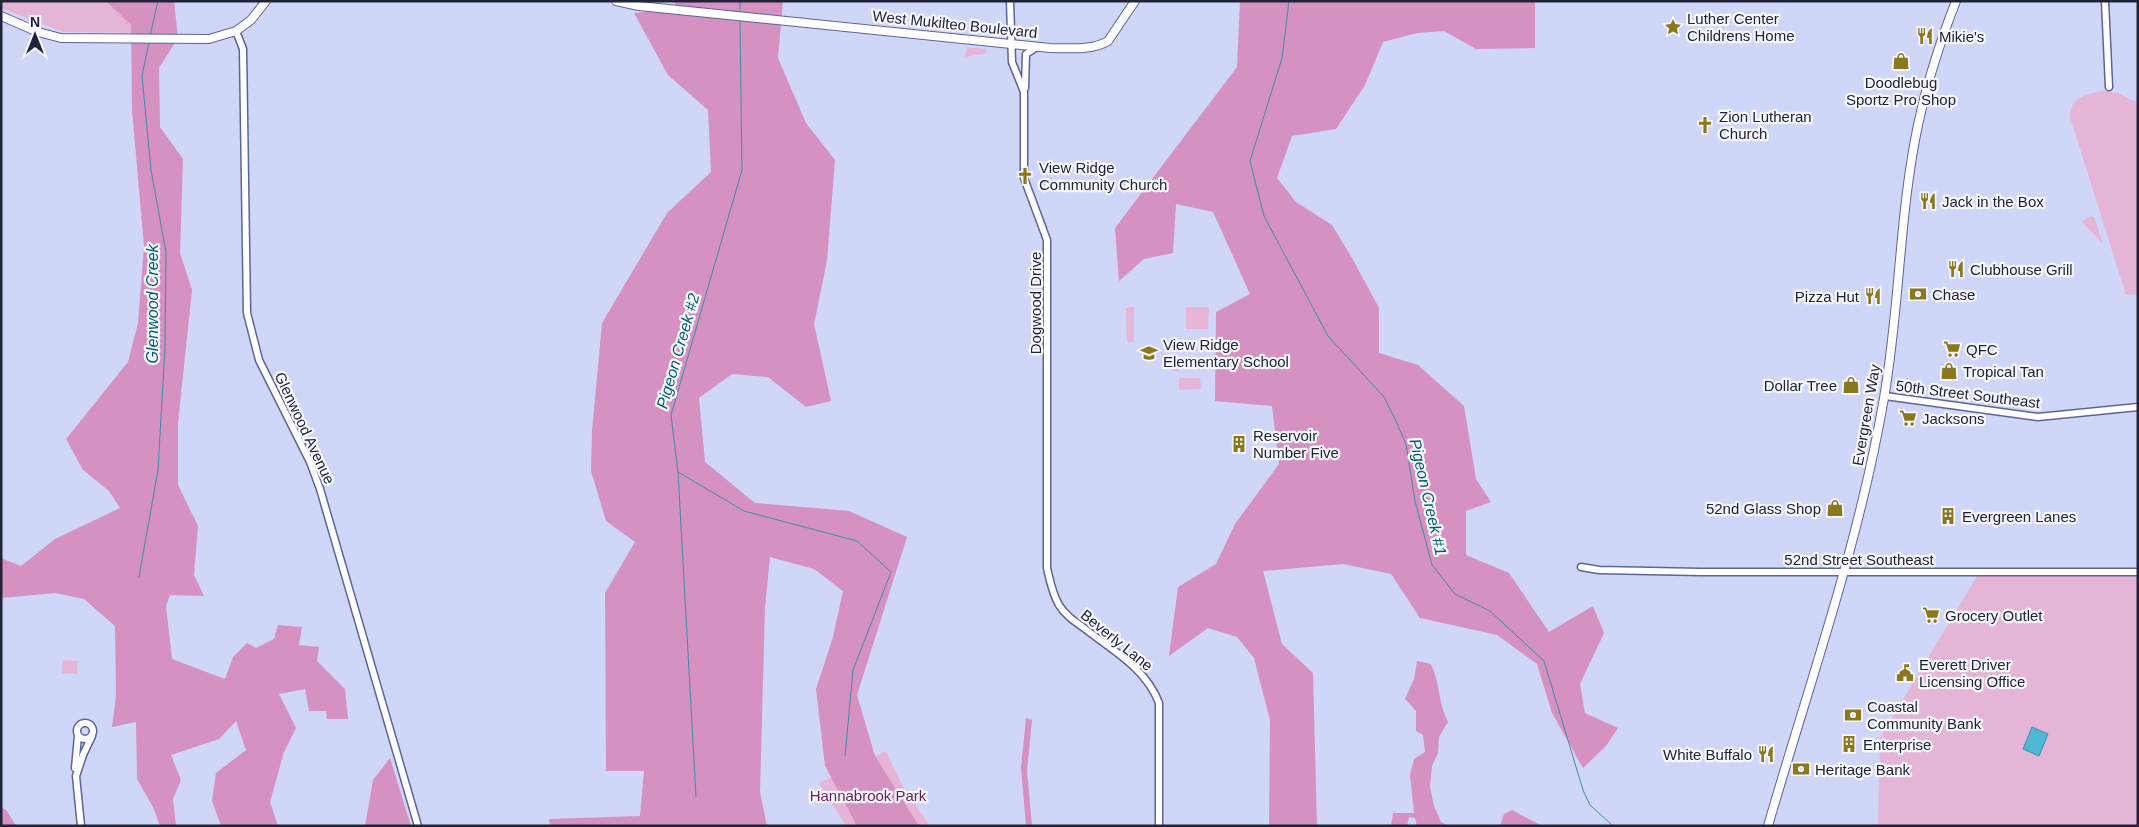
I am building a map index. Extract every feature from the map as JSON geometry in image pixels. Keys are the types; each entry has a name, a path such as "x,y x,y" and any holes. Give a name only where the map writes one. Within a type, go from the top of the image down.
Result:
{"main road":[{"path":"1,16 52,36 209,38 236,31 251,20 266,1"},
{"name":"West Mukilteo Boulevard","path":"616,1 638,6 1011,45 1093,48 1108,41 1135,1"},
{"name":"Evergreen Way","path":"1768,826 1844,572 1868,482 1885,396 1915,140 1938,48 1956,1"}],"street":[{"name":"Dogwood Drive","path":"1010,1 1013,65 1024,92 1024,178 1047,240 1047,568"},
{"path":"2106,1 2108,87"},
{"name":"Glenwood Avenue","path":"236,31 243,49 245,281 250,326 259,360 310,462 325,504 418,826"},
{"path":"1024,92 1026,54 1037,47"},
{"name":"50th Street Southeast","path":"1885,396 2038,417 2138,406"},
{"name":"52nd Street Southeast","path":"1581,567 1599,570 1644,571 2138,572"},
{"name":"Beverly Lane","path":"1047,568 1052,591 1066,615 1131,664 1146,678 1153,688 1159,703 1159,826"},
{"path":"76,776 82,755 94,729 87,723 78,726 75,770 82,826"},
{"path":"78,736 85,740 92,736"}],"green space":[{"path":"1,1 149,1 140,33 63,32 1,8"},
{"path":"106,1 174,1 178,38 159,68 160,127 183,159 180,253 192,290 178,423 178,485 198,526 194,575 204,596 170,595 166,606 172,659 225,679 233,657 247,643 256,648 274,639 278,625 302,627 299,645 319,647 317,661 345,689 348,719 327,719 326,711 309,711 305,689 279,694 296,728 284,752 270,802 278,826 221,826 212,801 216,773 246,750 236,721 219,739 171,755 181,780 173,799 176,826 160,826 153,807 137,779 136,722 112,727 116,695 115,626 84,599 55,593 1,598 1,558 21,566 55,539 120,508 109,491 83,470 66,439 128,362 138,323 144,246 132,110 131,25"},
{"path":"675,1 783,1 778,58 806,123 835,160 827,261 814,324 831,401 806,407 768,377 732,374 699,398 705,462 755,503 849,511 907,537 857,695 875,756 919,826 857,826 825,766 816,689 833,637 843,591 814,569 770,557 765,607 760,792 767,826 550,826 549,819 640,816 644,771 606,771 605,593 635,542 606,521 591,471 592,431 602,323 667,213 711,172 708,110 668,75 634,13 675,9"},
{"path":"1240,1 1535,1 1535,48 1476,49 1444,31 1417,33 1383,42 1365,85 1336,129 1292,136 1277,178 1296,202 1332,225 1352,258 1379,308 1379,353 1418,365 1464,406 1476,479 1491,502 1466,511 1466,555 1509,573 1549,632 1593,606 1604,633 1580,684 1585,713 1618,728 1606,746 1583,768 1552,713 1537,664 1497,635 1420,618 1391,574 1343,564 1263,571 1282,644 1313,673 1317,826 1269,826 1270,720 1254,658 1237,637 1208,628 1169,656 1178,587 1216,564 1235,524 1279,464 1272,406 1215,401 1216,312 1250,294 1213,212 1176,204 1173,253 1144,259 1119,281 1115,228 1237,67"},
{"path":"967,47 985,49 987,53 965,57"},
{"path":"2105,91 2118,93 2138,103 2138,294 2126,295 2070,117 2073,105 2081,97"},
{"path":"2090,216 2094,217 2103,244 2082,222"},
{"path":"1134,307 1134,342 1127,342 1126,308"},
{"path":"1186,307 1209,307 1208,329 1186,329"},
{"path":"1161,353 1175,356 1179,372 1171,370 1166,366"},
{"path":"1179,378 1200,378 1201,389 1179,390"},
{"path":"1980,571 2138,572 2138,826 1878,826 1880,738"},
{"path":"63,660 78,661 77,674 62,673"},
{"path":"1417,661 1431,664 1442,708 1448,722 1439,737 1438,753 1432,766 1430,787 1434,806 1441,822 1448,826 1417,826 1415,818 1409,817 1407,826 1391,826 1393,813 1414,813 1410,775 1414,759 1425,752 1423,735 1416,731 1416,711 1405,699 1414,679"},
{"path":"1026,718 1032,720 1027,771 1032,826 1026,826 1021,767"},
{"name":"Hannabrook Park","path":"886,751 902,785 930,826 846,826 819,783"},
{"path":"390,758 411,826 365,826 373,780"},
{"path":"1,807 7,811 16,826 1,826"},
{"path":"1512,810 1542,826 1500,826 1504,814"}],"water":[{"path":"2032,727 2048,734 2039,756 2023,749"}],"waterway":[{"name":"Glenwood Creek","path":"150,36 158,1"},
{"name":"Pigeon Creek #2","path":"740,1 740,10"},
{"name":"Pigeon Creek #1","path":"1289,1 1282,58 1250,161 1264,216 1328,336 1384,397 1395,419 1406,444 1415,501 1432,565 1455,594 1490,611 1544,661 1583,790 1590,805 1613,826"},
{"name":"Pigeon Creek #2","path":"696,797 678,472 671,415 742,170 740,20"},
{"name":"Glenwood Creek","path":"139,577 158,470 165,347 166,252 151,170 142,76 149,42"},
{"name":"Pigeon Creek #2","path":"678,472 744,511 857,541 891,572 853,670 845,756"}],"place":[{"name":"Luther Center Childrens Home","path":"1673,27"},
{"name":"Mikie's","path":"1925,36"},
{"name":"Doodlebug Sportz Pro Shop","path":"1901,61"},
{"name":"Zion Lutheran Church","path":"1705,125"},
{"name":"View Ridge Community Church","path":"1025,176"},
{"name":"Jack in the Box","path":"1928,201"},
{"name":"Clubhouse Grill","path":"1956,269"},
{"name":"Chase","path":"1918,294"},
{"name":"Pizza Hut","path":"1873,296"},
{"name":"QFC","path":"1952,349"},
{"name":"View Ridge Elementary School","path":"1149,353"},
{"name":"Tropical Tan","path":"1949,371"},
{"name":"Dollar Tree","path":"1851,385"},
{"name":"Jacksons","path":"1908,418"},
{"name":"Reservoir Number Five","path":"1239,444"},
{"name":"52nd Glass Shop","path":"1835,508"},
{"name":"Evergreen Lanes","path":"1948,516"},
{"name":"Grocery Outlet","path":"1931,615"},
{"name":"Everett Driver Licensing Office","path":"1905,673"},
{"name":"Coastal Community Bank","path":"1853,715"},
{"name":"Enterprise","path":"1849,744"},
{"name":"White Buffalo","path":"1766,754"},
{"name":"Heritage Bank","path":"1801,769"}]}
